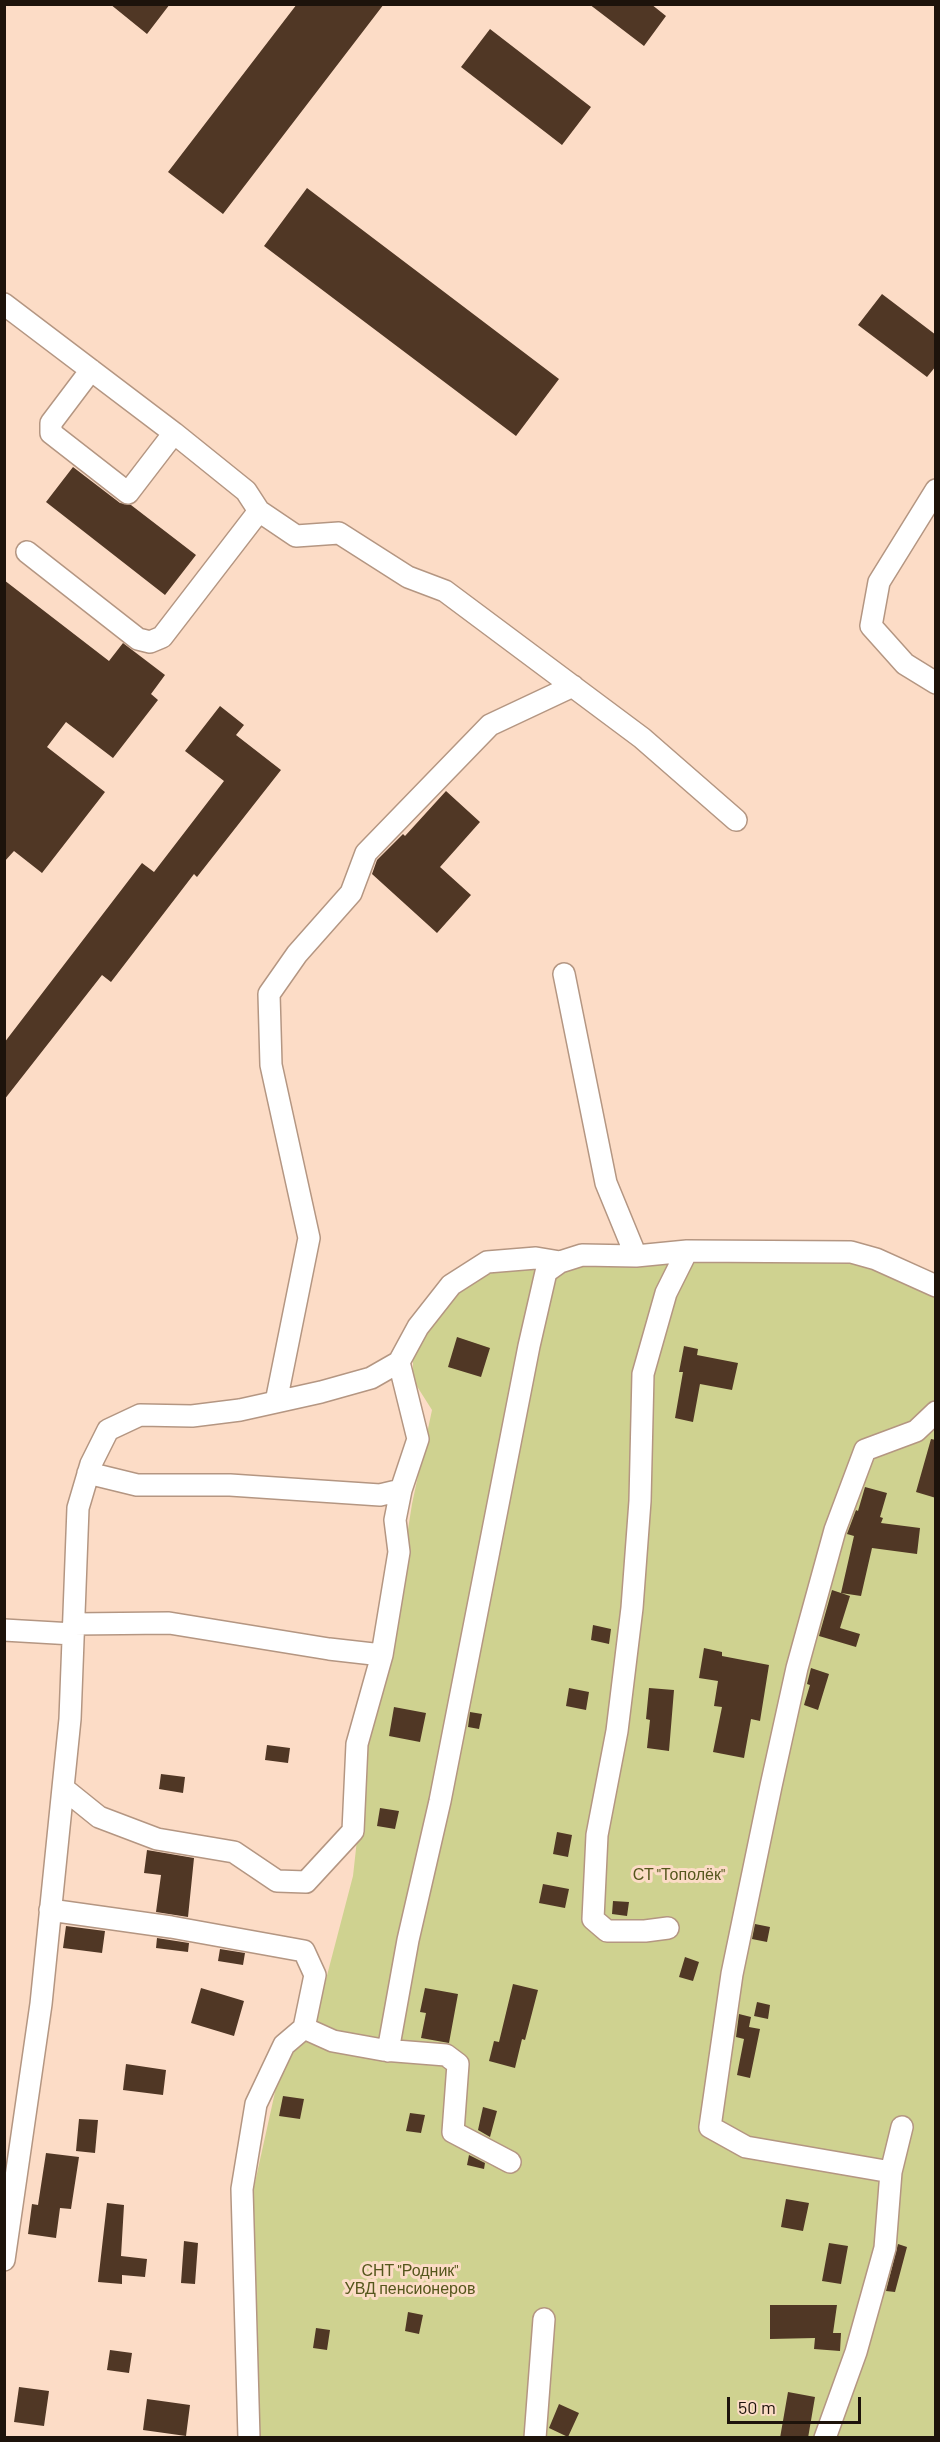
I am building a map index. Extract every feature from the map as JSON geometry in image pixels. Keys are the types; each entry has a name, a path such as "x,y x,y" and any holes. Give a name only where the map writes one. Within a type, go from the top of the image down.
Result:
{"street":[{"path":"4,304 174,433 246,491 259,511 296,536 339,533 408,577 445,591 642,738 736,820"},
{"path":"91,370 51,423 51,433 128,493 174,433"},
{"path":"936,490 879,582 871,626 905,664 936,683"},
{"path":"27,552 138,639 150,642 162,637 259,511"},
{"path":"276,1402 309,1238 271,1065 269,994 297,954 351,893 366,853 490,725 573,686"},
{"path":"564,974 606,1183 636,1256"},
{"path":"668,1928 645,1931 607,1931 592,1919 597,1835 617,1731 632,1608 640,1502 644,1374 666,1293 687,1251"},
{"path":"388,2051 408,1940 440,1801 529,1346 546,1272 560,1262 582,1256 636,1256 687,1251 850,1252 876,1259 936,1286"},
{"path":"4,2260 41,2004 70,1719 78,1508 88,1473 108,1430 140,1415 192,1416 240,1410 371,1378 399,1362 418,1327 451,1285 487,1262 536,1258 560,1262"},
{"path":"63,1788 99,1817 157,1839 234,1851 277,1881 306,1881 353,1831 357,1744 382,1655 399,1552 395,1520 401,1490 418,1439 399,1362"},
{"path":"891,2172 746,2147 710,2127 732,1974 771,1786 796,1668 835,1530 865,1450 916,1431 936,1413"},
{"path":"88,1473 137,1485 230,1485 380,1495 401,1490"},
{"path":"4,1630 74,1629 169,1623 329,1650 382,1655"},
{"path":"50,1910 171,1927 304,1951 315,1975 304,2028 284,2045 256,2104 242,2189 249,2438"},
{"path":"304,2028 333,2041 388,2051 446,2055 458,2064 453,2132 510,2162"},
{"path":"825,2438 856,2352 885,2247 891,2172 902,2127"},
{"path":"535,2438 544,2319"}],"green space":[{"name":"СТ \"Тополёк\"","path":"869,1260 935,1295 935,2437 257,2438 252,2196 277,2083 298,2044 313,2029 353,1876 368,1740 389,1649 412,1504 432,1410 413,1380 413,1356 448,1301 487,1273 539,1264 592,1261"}],"building":[{"path":"110,4 170,4 147,34"},
{"path":"297,4 384,4 223,214 168,172"},
{"path":"589,4 651,4 666,16 644,46"},
{"path":"490,29 591,107 562,145 461,67"},
{"path":"307,188 559,379 516,436 264,246"},
{"path":"882,294 936,335 936,366 927,377 858,325"},
{"path":"73,467 120,503 131,505 196,555 165,595 46,502"},
{"path":"4,580 109,661 123,643 165,675 151,694 158,700 113,758 66,722 47,747 105,792 42,873 14,851 4,862"},
{"path":"220,706 244,725 236,735 281,770 197,877 194,874 111,982 102,975 4,1100 4,1043 142,863 154,872 224,781 185,751"},
{"path":"446,791 480,822 440,867 471,895 437,933 372,874 377,860 403,834 405,836"},
{"path":"457,1337 490,1348 481,1377 448,1367"},
{"path":"684,1346 698,1349 697,1355 738,1363 732,1390 700,1384 693,1422 675,1418 683,1372 679,1372"},
{"path":"931,1439 936,1440 936,1498 916,1492"},
{"path":"865,1487 887,1493 880,1517 883,1518 881,1523 920,1528 917,1554 872,1548 861,1596 841,1593 854,1536 847,1534 856,1510 858,1511"},
{"path":"832,1590 850,1596 840,1628 860,1634 856,1647 819,1636"},
{"path":"593,1625 611,1629 609,1644 591,1640"},
{"path":"704,1648 722,1652 722,1656 769,1665 760,1721 751,1719 744,1758 713,1752 722,1707 714,1706 718,1681 699,1678"},
{"path":"811,1668 829,1674 818,1710 804,1705 810,1685 807,1684"},
{"path":"569,1688 589,1692 586,1710 566,1706"},
{"path":"649,1688 674,1690 669,1751 647,1748 650,1720 646,1719"},
{"path":"394,1707 426,1713 420,1742 389,1736"},
{"path":"470,1712 482,1714 479,1729 468,1727"},
{"path":"267,1745 290,1748 288,1763 265,1760"},
{"path":"161,1774 185,1777 183,1793 159,1789"},
{"path":"380,1808 399,1811 395,1829 377,1826"},
{"path":"557,1832 572,1835 568,1857 553,1854"},
{"path":"147,1850 194,1858 188,1917 156,1912 161,1875 144,1873"},
{"path":"543,1884 569,1889 565,1908 539,1903"},
{"path":"613,1901 629,1902 627,1916 612,1914"},
{"path":"755,1924 770,1927 767,1942 752,1939"},
{"path":"66,1926 105,1931 102,1953 63,1948"},
{"path":"157,1938 189,1943 188,1952 156,1948"},
{"path":"220,1949 245,1953 243,1965 218,1961"},
{"path":"685,1957 699,1962 693,1981 679,1977"},
{"path":"513,1984 538,1990 515,2068 489,2061 494,2041 499,2042"},
{"path":"201,1988 244,2001 234,2036 191,2023"},
{"path":"425,1988 458,1994 449,2043 421,2038 426,2013 420,2012"},
{"path":"757,2002 770,2005 768,2019 754,2016"},
{"path":"739,2014 751,2017 749,2027 760,2029 750,2078 737,2075 744,2039 736,2037"},
{"path":"126,2064 166,2070 163,2095 123,2090"},
{"path":"283,2096 304,2099 300,2119 279,2116"},
{"path":"483,2107 497,2111 490,2137 478,2130"},
{"path":"410,2113 425,2115 421,2133 406,2131"},
{"path":"79,2119 98,2120 95,2153 76,2151"},
{"path":"46,2153 79,2157 71,2209 60,2208 56,2238 28,2234 32,2204 38,2205"},
{"path":"469,2155 485,2163 484,2169 467,2165"},
{"path":"786,2199 809,2203 803,2231 781,2227"},
{"path":"107,2203 124,2205 121,2256 147,2259 145,2277 122,2275 122,2284 98,2282"},
{"path":"184,2241 198,2243 195,2284 181,2283"},
{"path":"829,2243 848,2246 841,2284 822,2281"},
{"path":"898,2244 907,2247 895,2292 886,2291"},
{"path":"770,2305 837,2305 833,2333 841,2333 840,2351 814,2349 815,2338 770,2339"},
{"path":"408,2312 423,2315 419,2334 405,2331"},
{"path":"316,2328 330,2330 327,2350 313,2348"},
{"path":"110,2350 132,2353 129,2373 107,2370"},
{"path":"19,2387 49,2391 44,2426 14,2422"},
{"path":"788,2392 815,2397 808,2438 780,2438"},
{"path":"147,2399 190,2405 186,2436 143,2430"},
{"path":"559,2404 579,2413 568,2437 549,2428"}],"park label":[{"name":"СНТ \"Родник\" УВД пенсионеров","path":"410,2280"}]}
